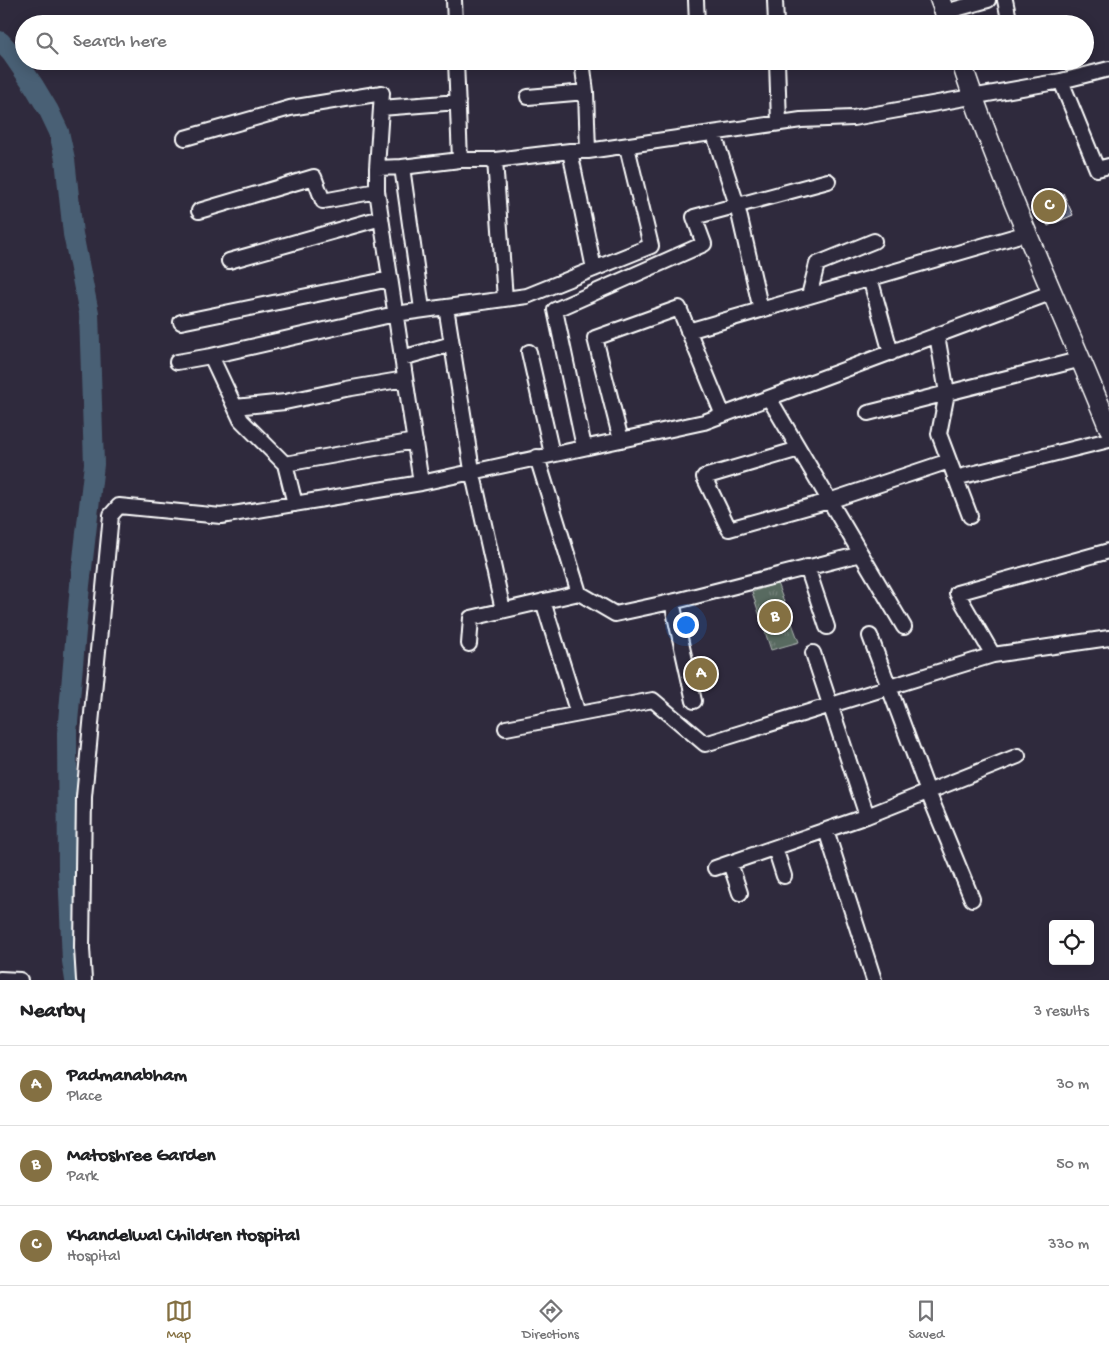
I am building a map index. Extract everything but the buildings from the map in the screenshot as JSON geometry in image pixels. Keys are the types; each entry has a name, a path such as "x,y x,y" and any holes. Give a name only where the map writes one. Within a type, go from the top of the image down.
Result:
{"street":[{"path":"454,0 455,15"},
{"path":"696,0 697,15"},
{"path":"775,0 776,15"},
{"path":"945,12 988,0"},
{"path":"1005,0 1008,15"},
{"path":"377,168 460,160 496,160 570,151 627,147 801,120 853,118 1061,81 1109,69"},
{"path":"456,70 460,160"},
{"path":"583,70 586,92 588,151"},
{"path":"777,70 779,123"},
{"path":"964,70 1027,234 1082,359 1109,428"},
{"path":"1061,81 1097,169 1109,166"},
{"path":"528,97 586,92"},
{"path":"185,138 290,108 382,93 376,191 421,482"},
{"path":"381,108 458,102"},
{"path":"714,134 737,205 761,310"},
{"path":"177,362 395,314 527,296 652,246 627,147"},
{"path":"570,151 594,269"},
{"path":"496,160 505,299"},
{"path":"402,167 422,309"},
{"path":"199,211 314,177 324,201 376,191"},
{"path":"584,447 555,310 704,244 694,217 828,181"},
{"path":"229,261 381,218"},
{"path":"688,331 1027,234"},
{"path":"809,296 817,264 874,241"},
{"path":"870,278 890,352"},
{"path":"181,322 390,279"},
{"path":"84,980 82,948 84,797 111,515 119,506 221,516 421,482 704,422 1053,292"},
{"path":"446,307 472,470 503,610"},
{"path":"621,440 595,338 679,308 723,415"},
{"path":"937,335 947,393 939,434 970,516"},
{"path":"402,358 452,344"},
{"path":"529,352 552,454"},
{"path":"210,356 242,420 285,464 295,504"},
{"path":"868,413 1082,359"},
{"path":"235,407 285,402 405,379"},
{"path":"769,398 904,627"},
{"path":"955,478 1109,440"},
{"path":"285,464 415,441"},
{"path":"799,449 704,477 729,528 830,501 949,461"},
{"path":"537,457 579,593 615,614 672,602 861,554"},
{"path":"993,655 958,593 1109,552"},
{"path":"807,568 827,627"},
{"path":"469,644 471,618 579,593"},
{"path":"543,601 578,714"},
{"path":"672,602 694,701"},
{"path":"870,636 928,792 972,899"},
{"path":"506,728 654,700 705,744 993,655 1109,638"},
{"path":"813,653 867,816"},
{"path":"715,868 867,816 1018,756"},
{"path":"826,830 874,980"},
{"path":"775,848 784,876"},
{"path":"730,863 740,893"},
{"path":"0,979 20,980"}],"green space":[{"path":"777,583 799,642 771,650 752,592"}],"waterway":[{"path":"0,41 15,58"},
{"path":"23,70 49,111 59,132 65,159 73,234 89,313 94,464 80,585 67,733 68,870 72,961 75,980"}],"place":[{"name":"Khandelwal Children Hospital","path":"1049,206"},
{"name":"Matoshree Garden","path":"775,617"},
{"name":"Padmanabham","path":"701,674"}]}
